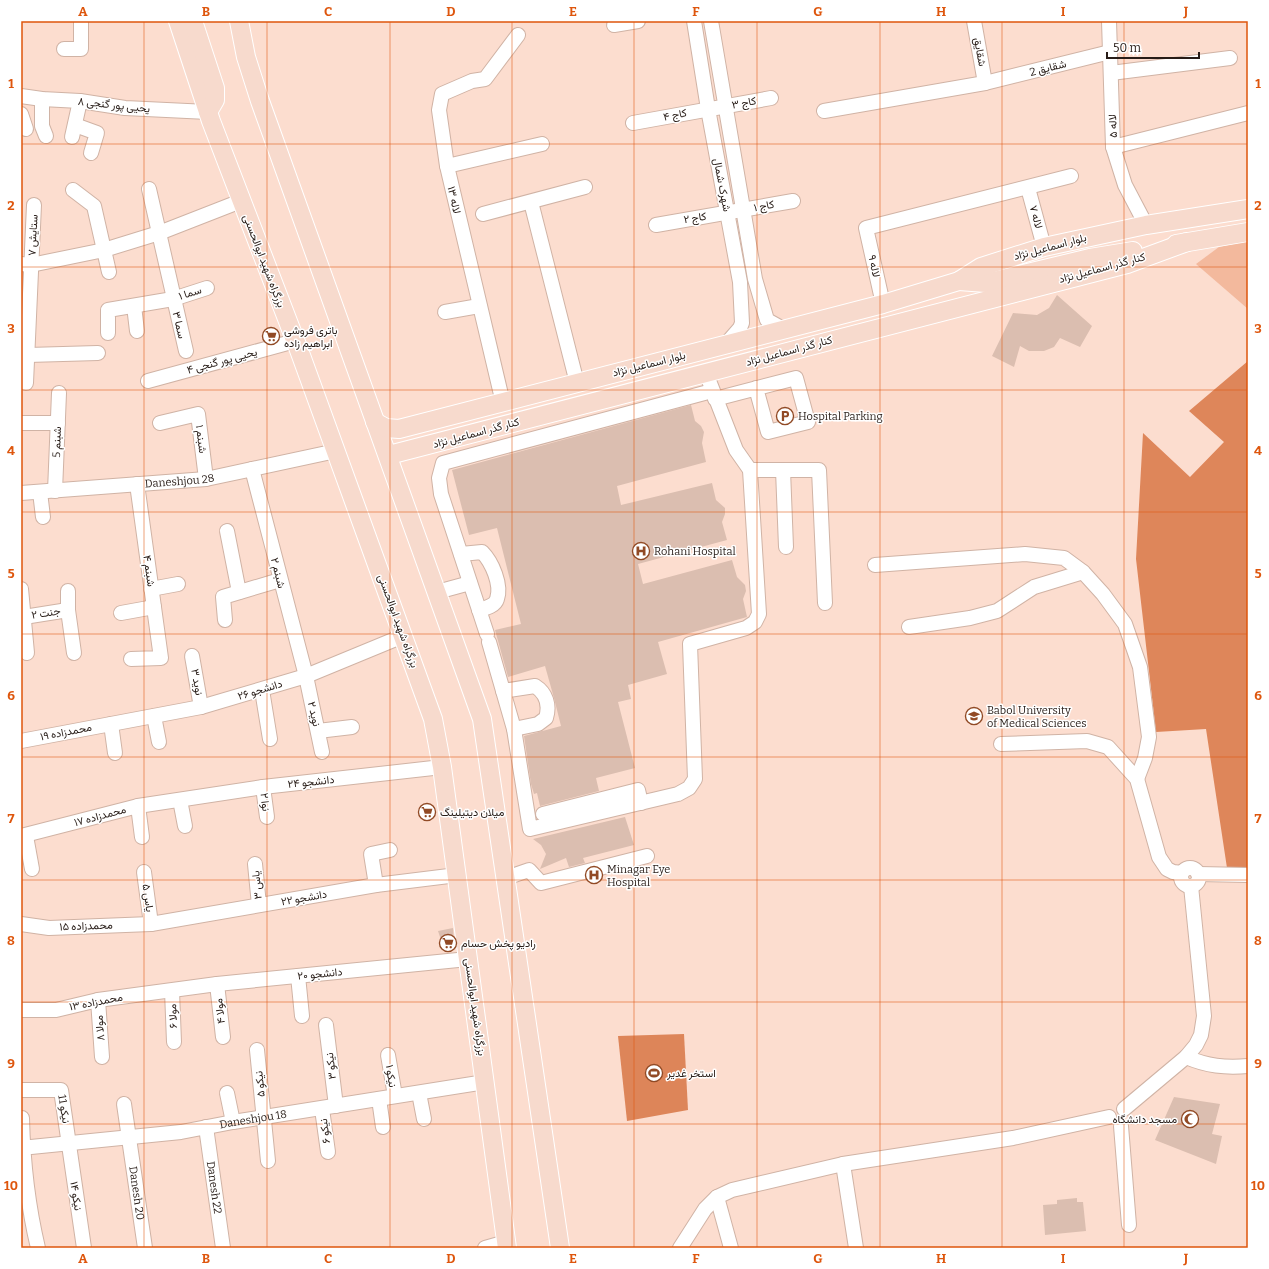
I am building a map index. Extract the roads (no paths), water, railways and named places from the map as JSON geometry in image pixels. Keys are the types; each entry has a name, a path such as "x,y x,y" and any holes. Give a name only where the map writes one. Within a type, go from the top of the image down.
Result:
{"main road":[{"name":"بزرگراه شهید ابوالحسنی","path":"178,21 208,112 336,451 433,719 442,767 507,1245"},
{"path":"193,21 215,88 215,100 208,112"},
{"path":"239,21 246,57 260,101 482,719 560,1248"},
{"name":"بلوار اسماعیل نژاد","path":"399,429 883,304 959,281 981,267 1044,247 1146,225 1248,209"},
{"path":"1187,242 1248,232"},
{"name":"بلوار اسماعیل نژاد","path":"959,281 986,283 1090,258 1187,242"},
{"name":"کنار گذر اسماعیل نژاد","path":"390,455 1127,264 1187,242"},
{"path":"375,422 386,428 399,429 389,447 399,489"}],"street":[{"path":"64,49 81,49 81,21"},
{"path":"614,25 638,21"},
{"name":"شهرک شمال","path":"694,21 717,108 735,212 742,323 740,328 726,344"},
{"name":"شهرک شمال","path":"711,21 717,108"},
{"name":"شقايق","path":"974,21 985,83"},
{"name":"لاله ۵","path":"1109,21 1113,147 1125,185 1146,225"},
{"name":"لاله ۱۳","path":"503,403 447,166 439,110 442,94 472,81 485,79 518,35"},
{"name":"شقايق 2","path":"824,111 985,83 1110,52"},
{"path":"1111,73 1230,58"},
{"name":"یحیی پور گنجی ۸","path":"21,96 42,99 80,101 125,108 208,112"},
{"name":"کاج ۳","path":"717,108 771,98"},
{"path":"42,99 42,126 46,136"},
{"path":"80,101 73,131 97,133 91,153"},
{"name":"کاج ۴","path":"633,123 717,108"},
{"path":"1113,147 1248,113"},
{"path":"21,114 26,129"},
{"path":"447,166 542,144"},
{"path":"1028,188 1071,176"},
{"path":"483,214 585,187"},
{"name":"لاله ۹","path":"883,304 866,228 1028,188"},
{"name":"لاله ۷","path":"1028,188 1044,247"},
{"name":"سما ۳","path":"149,189 186,351"},
{"path":"73,190 94,206 109,272"},
{"path":"26,265 104,250 159,233 242,200"},
{"name":"کاج ۱","path":"735,212 793,201"},
{"path":"531,202 577,383"},
{"name":"ستایش ۷","path":"26,382 28,355 26,265 34,205"},
{"name":"شهرک شمال","path":"735,212 766,320 771,324 785,330"},
{"name":"کاج ۲","path":"656,225 735,212"},
{"path":"740,282 755,279"},
{"name":"سما ۱","path":"108,333 108,310 173,299 207,288"},
{"path":"134,306 137,331"},
{"path":"444,312 479,306"},
{"name":"یحیی پور گنجی ۴","path":"148,382 295,341"},
{"path":"28,355 98,353"},
{"path":"706,373 714,395 736,450 750,470 759,614 755,622 746,628 690,644 695,779 689,788 678,794 530,829 514,729 488,638 441,494 439,478 443,463 714,395 756,388"},
{"name":"شبنم 5","path":"55,491 59,393"},
{"name":"شبنم ۱","path":"160,423 198,414 206,479"},
{"path":"21,423 58,423"},
{"name":"Daneshjou 28","path":"21,493 206,479 336,451"},
{"name":"شبنم ۲","path":"252,469 306,676"},
{"path":"750,470 819,470 825,603"},
{"path":"783,470 786,548"},
{"name":"شبنم ۴","path":"131,660 160,658 137,484"},
{"path":"40,492 43,517"},
{"path":"227,531 239,592"},
{"path":"461,554 482,552 489,559 494,573 498,588 497,600 491,607 479,610"},
{"path":"875,565 1025,554 1064,558 1083,572 1103,594 1125,624 1140,667 1149,737 1145,758 1137,780"},
{"path":"909,627 970,618 997,611 1034,587 1083,572"},
{"path":"225,620 223,597 280,580"},
{"path":"437,592 470,583"},
{"path":"151,589 178,584"},
{"path":"21,589 27,653"},
{"path":"68,590 68,610 74,653"},
{"path":"121,613 154,607"},
{"name":"جنت ۲","path":"24,617 68,610"},
{"name":"دانشجو ۲۶","path":"111,724 202,708 262,690 306,676 404,636"},
{"name":"نوید ۳","path":"192,656 202,708"},
{"name":"نوید ۲","path":"306,676 322,752"},
{"path":"503,691 535,686 543,691 547,702 548,711 546,718 538,724 514,729"},
{"path":"262,690 270,739"},
{"path":"154,716 159,742"},
{"path":"111,724 115,753"},
{"name":"محمدزاده ۱۹","path":"21,741 111,724"},
{"path":"318,731 352,727"},
{"path":"1001,744 1087,741 1108,747 1137,780 1159,857 1167,869 1173,872 1182,873 1188,868 1192,869 1195,880 1204,1016 1201,1035 1196,1046 1186,1057 1124,1109 1120,1108 1112,1110 1109,1117"},
{"name":"دانشجو ۲۴","path":"180,800 263,787 442,767"},
{"name":"نوا ۲","path":"263,787 267,817"},
{"path":"543,814 638,790 641,803"},
{"path":"180,800 185,826"},
{"name":"محمدزاده ۱۷","path":"24,836 138,806 180,800"},
{"path":"138,806 142,837"},
{"path":"24,836 32,869"},
{"path":"376,885 371,854 390,850"},
{"path":"506,878 529,870 541,883 647,856"},
{"name":"یاس ۳","path":"255,864 259,906"},
{"name":"یاس ۵","path":"144,872 151,924"},
{"name":"دانشجو ۲۲","path":"151,924 376,885 457,875"},
{"path":"1195,880 1248,875"},
{"name":"محمدزاده ۱۵","path":"21,924 49,928 151,924"},
{"name":"دانشجو ۲۰","path":"172,991 217,984 468,959"},
{"path":"298,976 302,1016"},
{"name":"مولا ۴","path":"217,984 223,1038"},
{"name":"محمدزاده ۱۳","path":"21,1010 56,1010 98,1000 172,991"},
{"name":"مولا ۶","path":"172,991 174,1042"},
{"name":"مولا ۸","path":"98,1000 102,1057"},
{"name":"نیکو ۳","path":"326,1025 329,1107"},
{"name":"نیکو ۵","path":"257,1050 268,1162"},
{"name":"نیکو ۱","path":"388,1055 395,1096"},
{"path":"1186,1057 1201,1064 1225,1068 1248,1066"},
{"name":"Daneshjou 18","path":"22,1148 182,1132 233,1122 485,1082"},
{"name":"نیکو 11","path":"21,1090 62,1090 68,1144"},
{"path":"228,1093 233,1122"},
{"path":"420,1093 424,1119"},
{"path":"379,1099 383,1128"},
{"name":"Danesh 20","path":"124,1104 145,1248"},
{"name":"نیکو ۶","path":"328,1152 329,1107"},
{"path":"1121,1126 1127,1120 1124,1109"},
{"path":"1109,1117 1113,1124 1121,1126"},
{"path":"680,1248 705,1209 717,1197 732,1190 843,1164 1013,1138 1109,1117"},
{"path":"22,1118 22,1148 33,1228 38,1248"},
{"path":"1121,1126 1130,1225"},
{"name":"Danesh 22","path":"206,1127 223,1248"},
{"name":"نیکو ۱۴","path":"68,1144 84,1248"},
{"path":"843,1164 856,1248"},
{"path":"717,1197 731,1248"},
{"path":"485,1248 507,1245"}],"place":[{"name":"باتری فروشی ابراهیم زاده","path":"271,336"},
{"name":"Hospital Parking","path":"785,416"},
{"name":"Rohani Hospital","path":"641,551"},
{"name":"Babol University of Medical Sciences","path":"974,716"},
{"name":"میلان دیتیلینگ","path":"427,812"},
{"name":"Minagar Eye Hospital","path":"594,875"},
{"name":"رادیو پخش حسام","path":"448,943"},
{"name":"استخر غدیر","path":"654,1073"},
{"name":"مسجد دانشگاه","path":"1190,1119"}]}
